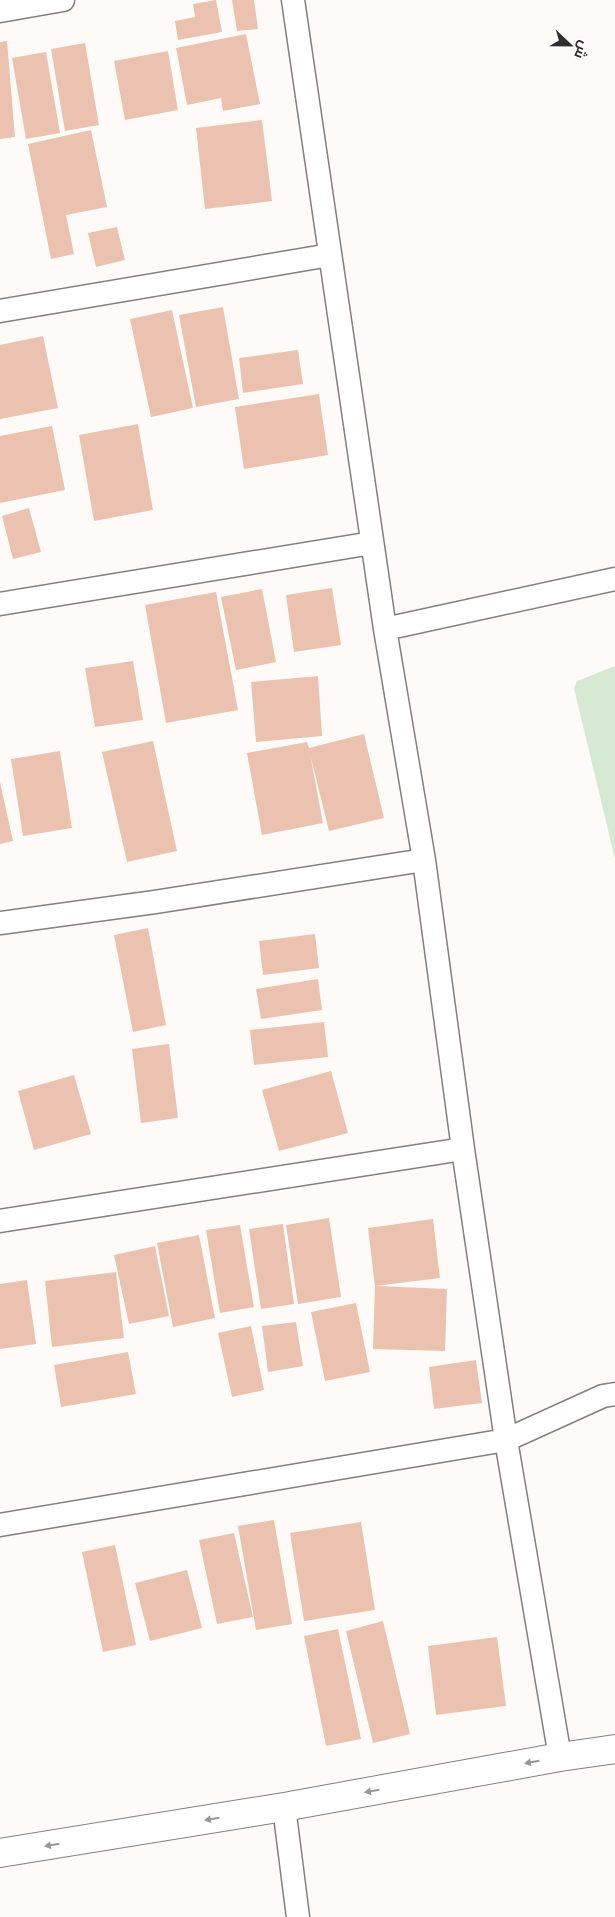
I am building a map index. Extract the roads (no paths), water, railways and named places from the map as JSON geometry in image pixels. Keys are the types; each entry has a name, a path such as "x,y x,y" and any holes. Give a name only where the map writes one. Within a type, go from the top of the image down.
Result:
{"street":[{"path":"0,11 63,0"},
{"path":"293,0 385,629 424,860 463,1149 506,1440 560,1757"},
{"path":"0,311 330,255"},
{"path":"0,604 372,543"},
{"path":"385,629 615,579"},
{"path":"0,923 155,902 424,860"},
{"path":"0,1221 463,1149"},
{"path":"0,1525 506,1440 604,1396 615,1394"},
{"path":"0,1853 284,1807 560,1757 615,1749"},
{"path":"284,1807 298,1917"}]}
